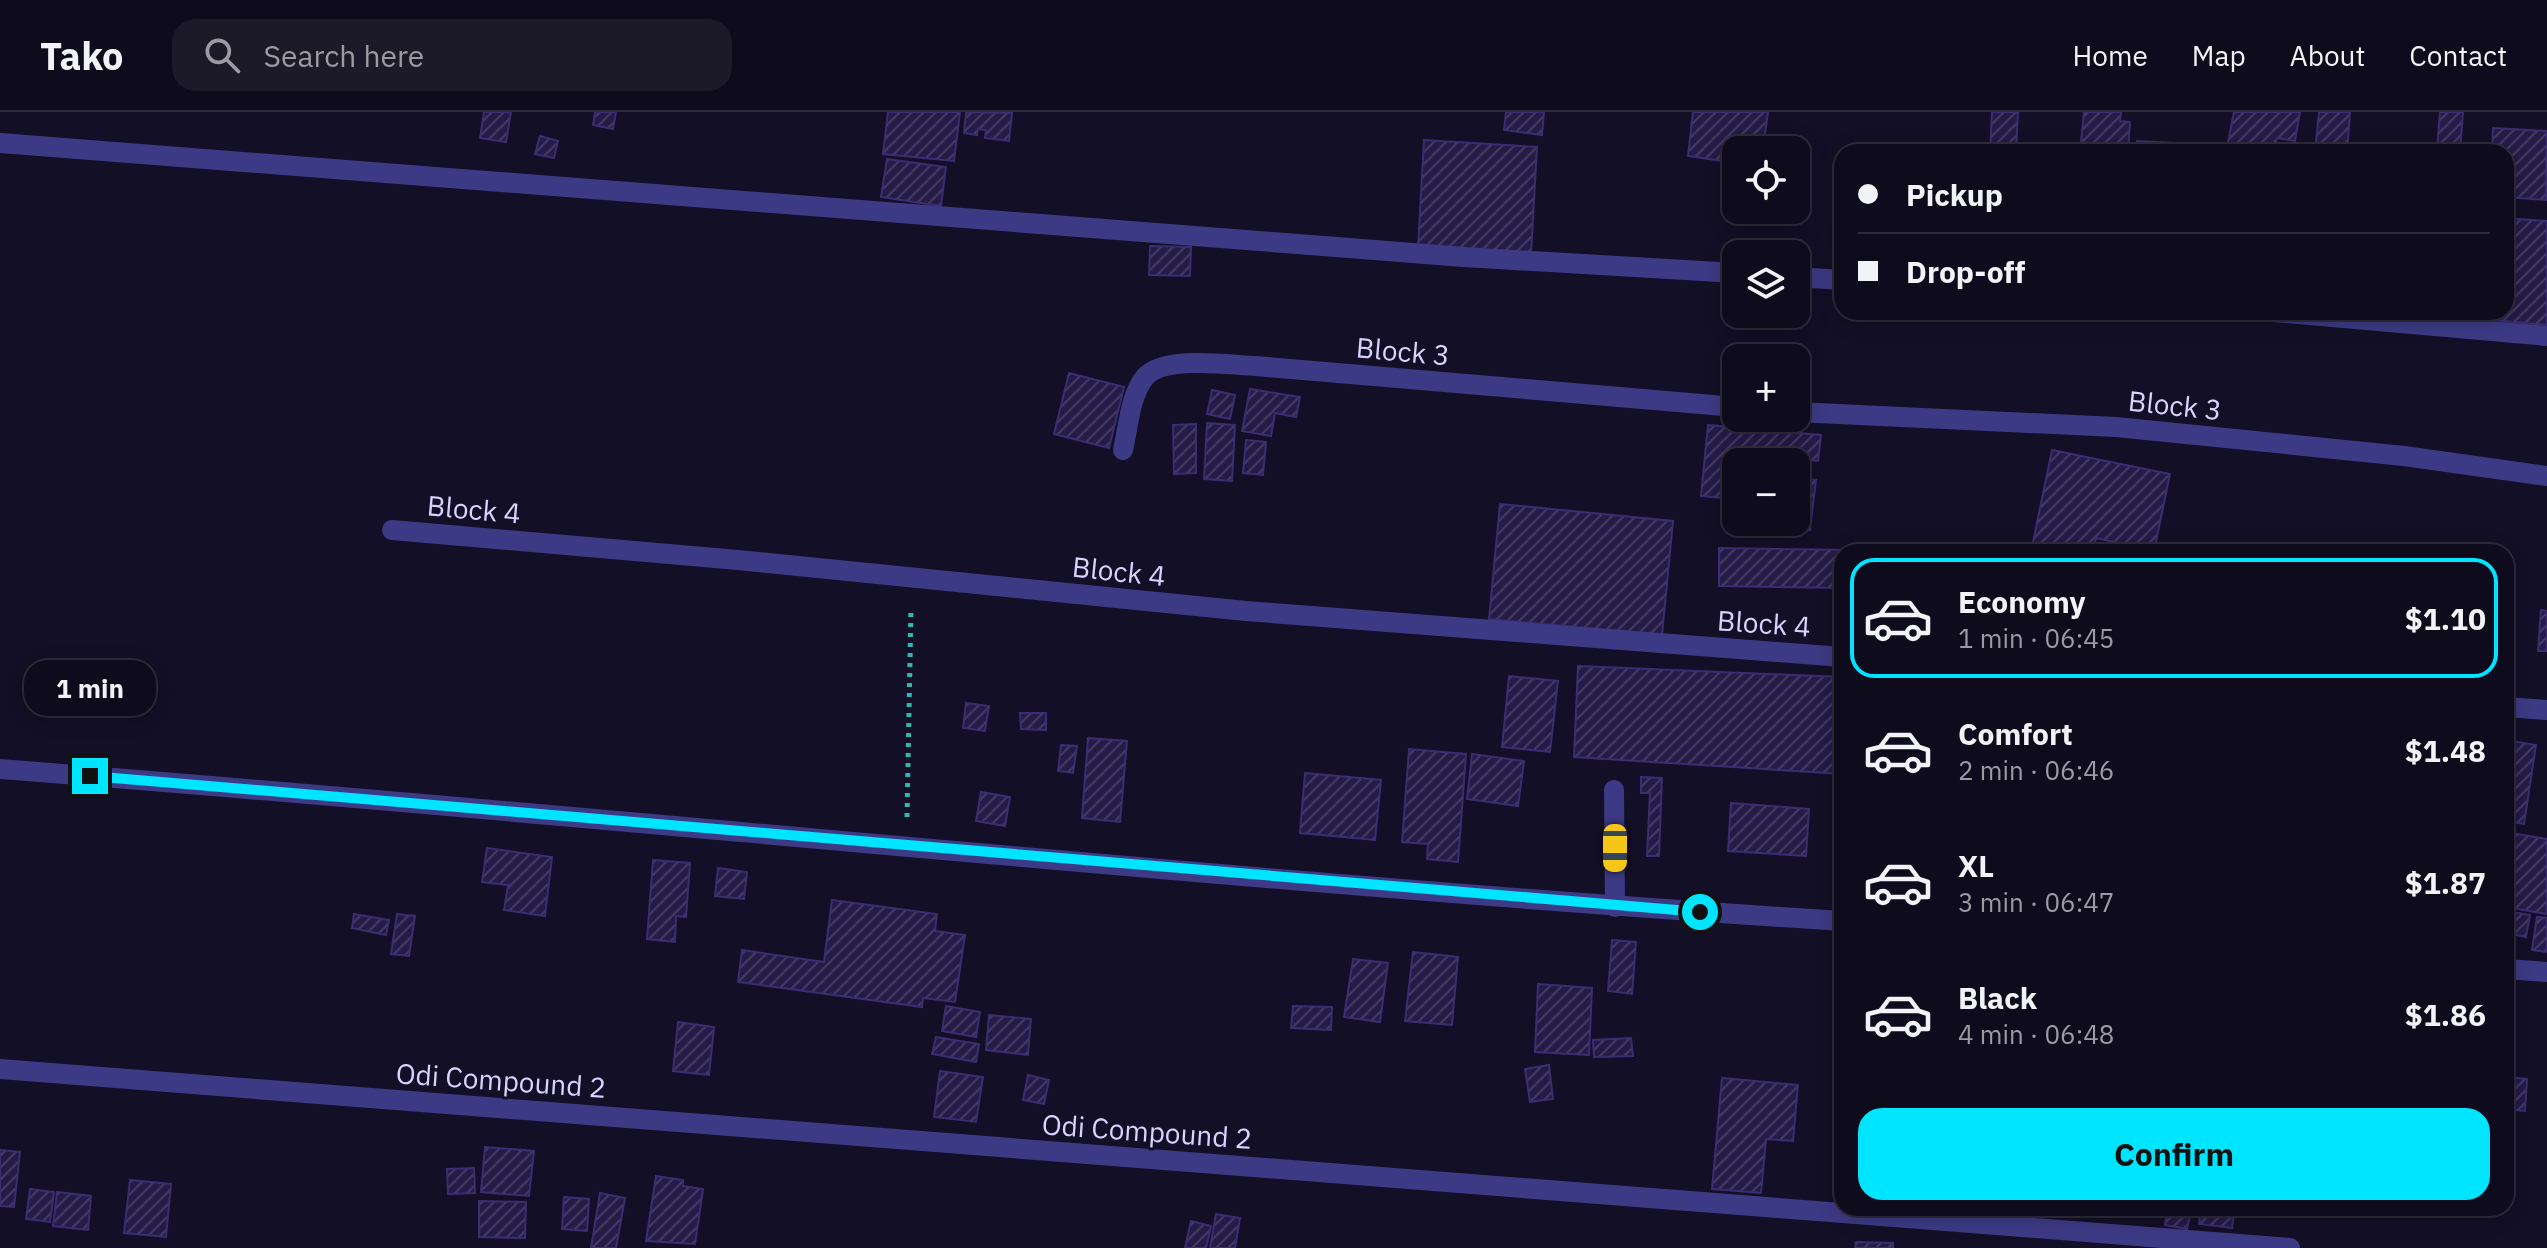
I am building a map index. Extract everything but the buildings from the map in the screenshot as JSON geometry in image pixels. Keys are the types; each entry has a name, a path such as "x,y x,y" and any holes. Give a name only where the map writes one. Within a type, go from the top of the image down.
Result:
{"street":[{"path":"0,143 1464,257 1722,272"},
{"path":"1810,278 1834,279"},
{"path":"2365,320 2547,336"},
{"name":"Block 3","path":"1123,450 1137,395 1145,377 1158,368 1182,363 1271,367 1722,406"},
{"name":"Block 3","path":"1810,413 2116,427 2404,456 2547,476"},
{"name":"Block 4","path":"392,530 1246,611 1834,656"},
{"path":"2514,708 2547,710"},
{"path":"0,769 1615,907 1834,921"},
{"path":"1614,790 1615,907"},
{"path":"2514,970 2547,972"},
{"name":"Odi Compound 2","path":"0,1069 1834,1212"},
{"name":"Odi Compound 2","path":"1881,1216 2290,1248"}],"path":[{"path":"906,846 912,578"}],"route":[{"path":"90,776 1700,912"}]}
